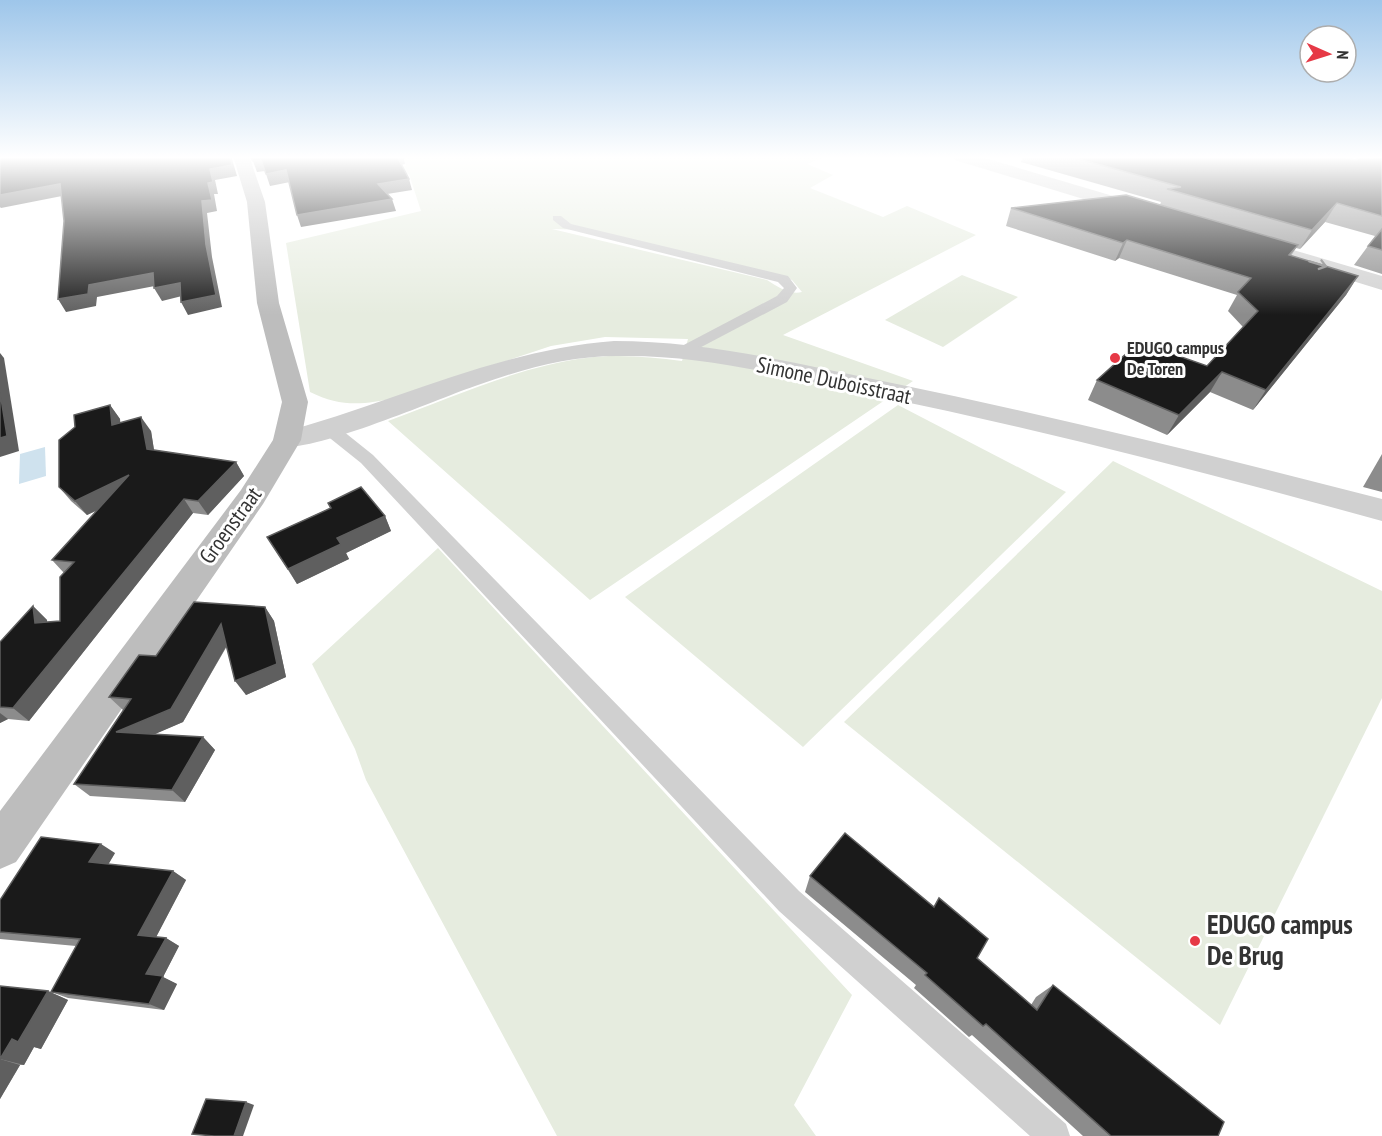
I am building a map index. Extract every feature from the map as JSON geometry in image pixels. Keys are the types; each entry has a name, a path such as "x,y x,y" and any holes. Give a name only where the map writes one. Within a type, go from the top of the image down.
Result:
{"street":[{"name":"Groenstraat","path":"0,847 252,497 288,440 295,402 268,303 257,209"},
{"path":"1136,209 1166,218"},
{"path":"1234,238 1382,283"},
{"name":"Simone Duboisstraat","path":"288,440 332,431 504,369 544,358 615,348 683,351 1070,429 1382,510"}],"lane":[{"path":"557,218 567,226 783,279 789,283 791,288 789,294 782,299 683,351"},
{"path":"332,431 367,459 789,901 1054,1136"}],"shaded area":[{"path":"420,209 863,209 883,217 900,209 914,209 976,235 783,335 913,381 590,600 388,421 511,375 561,362 610,356 682,361 688,339 605,337 551,346 395,398 372,402 342,402 310,392 286,243 421,211","holes":["552,229 592,230 792,280 802,292 797,293 779,288 767,280"]},
{"path":"962,275 1018,297 943,347 885,320"},
{"path":"898,405 1066,492 803,747 625,597"},
{"path":"1113,461 1382,591 1382,698 1220,1025 844,722"},
{"path":"438,548 852,995 794,1105 816,1136 557,1136 366,780 355,749 312,664"}],"water":[{"path":"45,447 46,476 19,484 20,454"}],"building":[{"path":"63,209 203,209 206,245 216,295 181,302 180,283 154,288 153,273 89,285 88,294 58,299 64,221"},
{"path":"296,209 333,209 297,215"},
{"path":"1014,209 1174,209 1298,245 1289,255 1358,276 1266,390 1222,372 1179,415 1097,380 1139,342 1207,366 1258,311 1238,292 1251,278 1127,240 1123,243"},
{"path":"1238,209 1331,209 1312,230"},
{"path":"1358,209 1382,209 1382,216"},
{"path":"1382,229 1382,250 1368,246"},
{"path":"0,392 7,436 0,438"},
{"path":"110,405 112,425 141,417 147,449 236,462 198,501 184,499 13,708 0,707 0,642 33,606 35,623 60,621 60,577 74,562 52,560 129,475 75,501 59,487 59,440 75,427 74,415"},
{"path":"361,487 385,516 337,538 341,544 288,569 267,537 331,508 328,503"},
{"path":"194,602 265,607 277,664 235,681 221,624 171,709 116,732 203,737 172,790 74,784 131,699 109,697 139,655 156,656"},
{"path":"845,833 934,907 939,898 988,939 977,958 1037,1010 1053,985 1224,1122 1218,1136 1111,1136 986,1024 983,1026 925,975 927,973 810,876"},
{"path":"41,837 101,844 89,862 173,871 138,935 166,938 146,974 163,976 149,1004 51,992 80,939 0,932 0,900"},
{"path":"0,986 48,991 18,1042 12,1039 0,1059"},
{"path":"206,1099 246,1102 234,1136 192,1134"}],"place":[{"name":"EDUGO campus De Toren","path":"1115,358"},
{"name":"EDUGO campus De Brug","path":"1195,941"}]}
